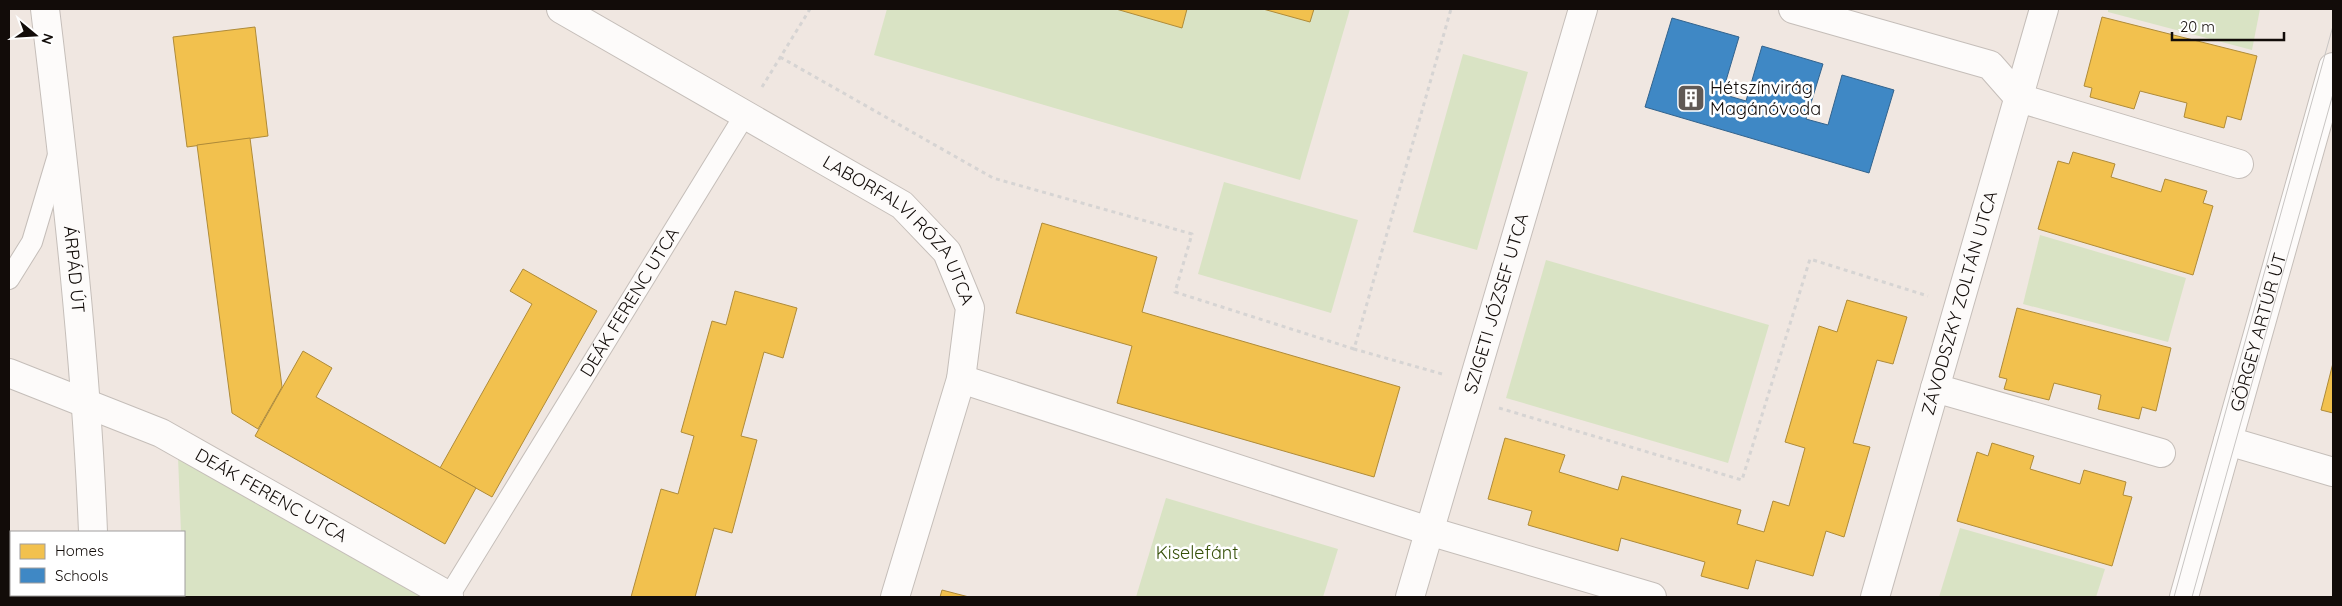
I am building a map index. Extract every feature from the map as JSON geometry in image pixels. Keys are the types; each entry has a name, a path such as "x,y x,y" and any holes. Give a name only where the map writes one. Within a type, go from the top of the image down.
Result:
{"street":[{"name":"ÁRPÁD ÚT","path":"44,9 61,143 87,406 93,531"},
{"name":"LABORFALVI RÓZA UTCA","path":"561,9 746,113 902,205 947,252 970,308 961,379 895,597"},
{"name":"SZIGETI JÓZSEF UTCA","path":"1410,597 1583,9"},
{"path":"1793,9 1990,66 2019,98 2239,164"},
{"name":"ZÁVODSZKY ZOLTÁN UTCA","path":"1875,597 2044,9"},
{"name":"GÖRGEY ARTÚR ÚT","path":"2184,597 2333,67"},
{"name":"DEÁK FERENC UTCA","path":"9,373 87,406 160,433 448,596"},
{"path":"961,379 1430,531 1652,597"},
{"path":"1935,388 2161,453"},
{"path":"2228,441 2333,472"}],"lane":[{"name":"DEÁK FERENC UTCA","path":"448,596 746,113"},
{"path":"9,280 32,242 61,143"}],"path":[{"path":"746,113 810,9"},
{"path":"1354,349 1451,9"},
{"path":"780,57 993,178 1192,234 1175,292 1354,349 1474,383 1500,410 1742,480 1810,259 1960,306"}],"green space":[{"path":"887,9 1350,9 1300,180 874,55"},
{"path":"2108,9 2260,9 2252,50 2108,12"},
{"path":"1463,54 1528,72 1477,250 1413,232"},
{"path":"1224,182 1358,220 1331,313 1198,274"},
{"path":"2040,235 2186,278 2168,342 2023,304"},
{"path":"1546,260 1769,325 1728,463 1506,398"},
{"path":"178,457 423,597 184,597 185,531 181,531"},
{"name":"Kiselefánt","path":"1166,498 1338,549 1323,597 1136,597"},
{"path":"1960,528 2105,569 2096,597 1939,597"}],"building: Homes":[{"path":"1116,9 1187,9 1182,28"},
{"path":"1263,9 1314,9 1310,22"},
{"path":"2102,17 2257,56 2241,120 2227,116 2224,128 2184,117 2187,103 2140,91 2134,109 2090,97 2092,88 2084,86"},
{"path":"255,27 268,136 187,147 173,37"},
{"path":"250,138 282,387 258,429 232,413 197,145"},
{"path":"2073,152 2115,164 2111,177 2161,192 2165,179 2207,191 2203,203 2213,206 2193,275 2038,229 2058,161 2069,164"},
{"path":"1042,223 1157,257 1142,312 1400,387 1374,477 1117,403 1132,346 1016,313"},
{"path":"523,269 597,311 492,497 440,468 532,304 510,291"},
{"path":"735,291 797,308 783,358 764,352 741,436 757,440 732,533 714,528 695,597 631,597 661,489 678,494 694,436 681,432 712,321 726,325"},
{"path":"1847,300 1907,317 1893,364 1877,360 1853,443 1870,447 1844,537 1826,531 1813,576 1756,560 1748,589 1701,576 1705,562 1621,538 1618,551 1528,525 1532,511 1488,499 1505,438 1565,455 1559,472 1618,490 1622,476 1741,510 1737,524 1764,532 1773,501 1789,506 1805,448 1785,442 1819,326 1837,332"},
{"path":"2017,308 2171,348 2156,411 2142,407 2139,419 2098,409 2101,395 2054,383 2049,400 2004,389 2007,379 1999,377"},
{"path":"303,351 332,368 316,397 476,488 445,544 255,436"},
{"path":"2333,363 2333,413 2321,410"},
{"path":"1992,443 2034,456 2030,469 2080,484 2084,470 2126,482 2123,495 2132,497 2112,566 1957,521 1977,452 1988,456"},
{"path":"942,590 969,597 940,597"}],"building: Schools":[{"name":"Hétszínvirág Magánóvoda","path":"1672,18 1739,37 1722,94 1746,101 1762,46 1823,64 1806,119 1828,125 1842,75 1894,90 1869,173 1645,107"}],"tram line":[{"path":"2174,597 2333,26"},
{"path":"2192,597 2333,94"}],"place":[{"name":"Hétszínvirág Magánóvoda","path":"1691,98"}]}
